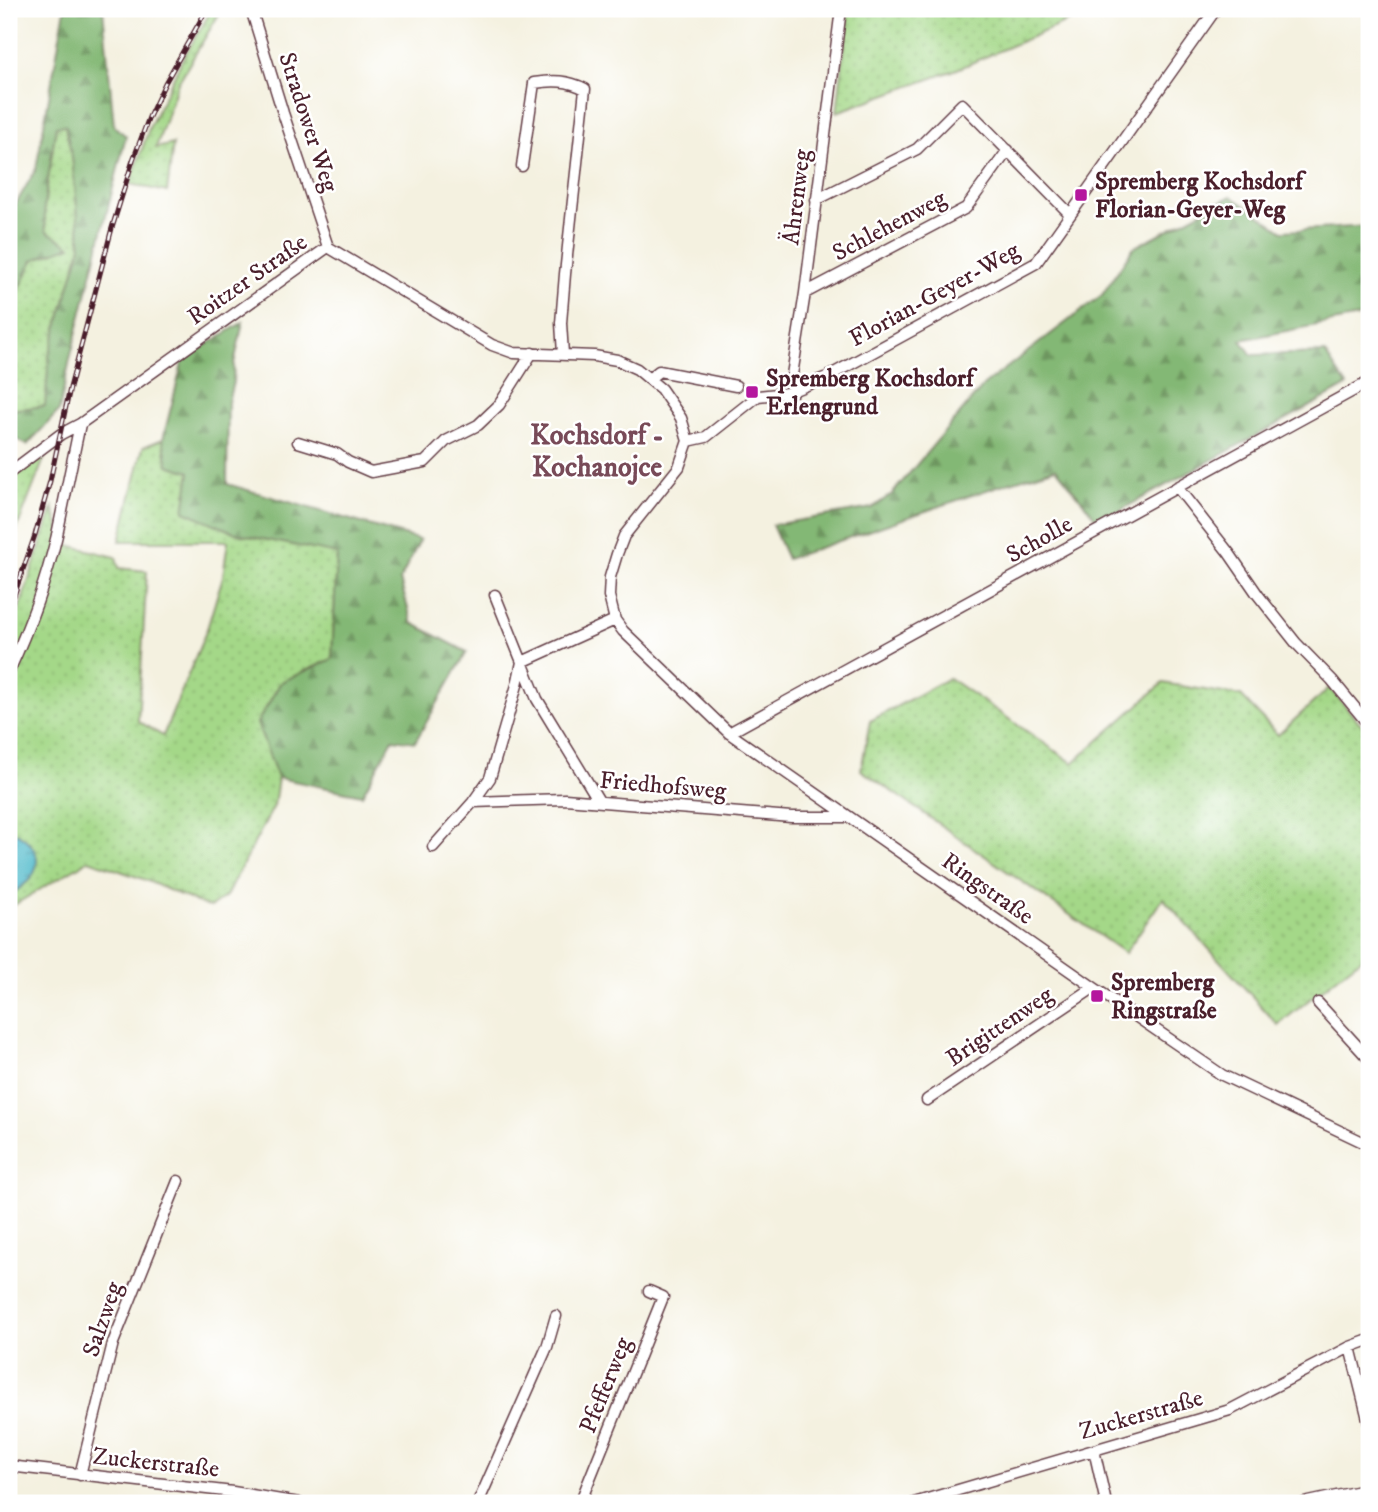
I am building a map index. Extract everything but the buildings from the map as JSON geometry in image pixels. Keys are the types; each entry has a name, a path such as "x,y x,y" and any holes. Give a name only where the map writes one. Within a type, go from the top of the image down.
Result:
{"street":[{"name":"Stradower Weg","path":"251,9 328,247"},
{"name":"Ährenweg","path":"794,391 792,375 841,9"},
{"name":"Florian-Geyer-Weg","path":"688,441 706,437 758,396 794,391 827,377 1036,263 1216,9"},
{"path":"522,166 534,83 551,80 572,82 585,89 562,311 563,354"},
{"path":"816,200 917,149 962,104 1070,215"},
{"name":"Schlehenweg","path":"805,293 967,208 1009,150"},
{"name":"Roitzer Straße","path":"9,473 328,247 492,345 514,353 594,356 617,360 637,369 661,390 681,418 688,441"},
{"path":"298,442 337,454 371,472 425,462 446,441 478,425 499,405 532,353"},
{"path":"650,378 659,371 736,386"},
{"name":"Scholle","path":"729,733 1369,382"},
{"path":"9,671 33,611 57,536 80,424"},
{"path":"522,662 615,620 609,596 610,577 624,536 679,467 688,441"},
{"path":"1177,487 1296,643 1369,724"},
{"path":"495,595 537,699 599,801"},
{"name":"Ringstraße","path":"615,620 623,631 729,733 1093,987 1222,1074 1369,1145"},
{"path":"433,847 473,803 490,778 522,662"},
{"name":"Friedhofsweg","path":"473,803 565,799 791,817 849,817"},
{"name":"Brigittenweg","path":"927,1100 1093,987"},
{"path":"1318,1003 1369,1059"},
{"name":"Salzweg","path":"80,1475 113,1343 178,1181"},
{"name":"Pfefferweg","path":"580,1503 663,1297 649,1290"},
{"path":"478,1503 547,1347 556,1316"},
{"name":"Zuckerstraße","path":"914,1503 1230,1410 1350,1347 1369,1340"},
{"path":"1350,1347 1369,1423"},
{"path":"1094,1450 1106,1503"},
{"name":"Zuckerstraße","path":"9,1466 232,1497 299,1503"},
{"path":"1304,1503 1369,1489"}],"green space":[{"path":"65,9 103,9 114,126 126,136 59,411 27,445 9,435 9,410 45,406 49,356 81,247 72,157 65,125 56,126 44,206 46,231 71,246 33,260 9,312 9,216 36,169"},
{"path":"212,9 222,9 178,83 156,148 173,144 167,192 130,184 150,126 182,60"},
{"path":"849,9 1093,9 955,70 837,112"},
{"path":"65,125 72,154 81,247 49,356 46,409 9,410 9,312 33,260 70,246 46,231 44,206 56,126"},
{"path":"1231,196 1283,231 1369,226 1369,315 1241,340 1252,355 1325,353 1347,386 1099,522 1056,468 787,559 772,525 872,508 892,494 984,385 1102,295 1133,248"},
{"path":"243,322 228,402 227,484 420,540 400,580 412,623 467,652 415,742 393,739 362,795 278,778 257,723 281,682 332,659 337,554 238,534 184,511 190,472 168,465 163,439 183,360"},
{"path":"163,439 168,465 190,472 238,534 337,553 332,659 281,682 257,723 278,778 274,806 226,896 211,907 206,906 89,860 9,908 9,634 53,507 64,544 116,557 119,568 147,571 138,721 163,736 207,629 223,576 228,541 120,541 143,447"},
{"path":"46,454 9,549 9,481"},
{"path":"949,678 1073,763 1163,683 1241,696 1278,735 1329,688 1369,733 1369,953 1278,1025 1163,898 1125,953 861,770 870,721"}],"water":[{"path":"9,830 29,843 34,849 37,862 31,878 9,896"}],"railway":[{"path":"9,610 50,481 70,388 112,228 133,160 165,83 207,9"}],"place":[{"name":"Spremberg Kochsdorf Florian-Geyer-Weg","path":"1081,195"},
{"name":"Spremberg Kochsdorf Erlengrund","path":"752,392"},
{"name":"Spremberg Ringstraße","path":"1097,996"}],"district":[{"name":"Kochsdorf - Kochanojce","path":"597,450"}]}
